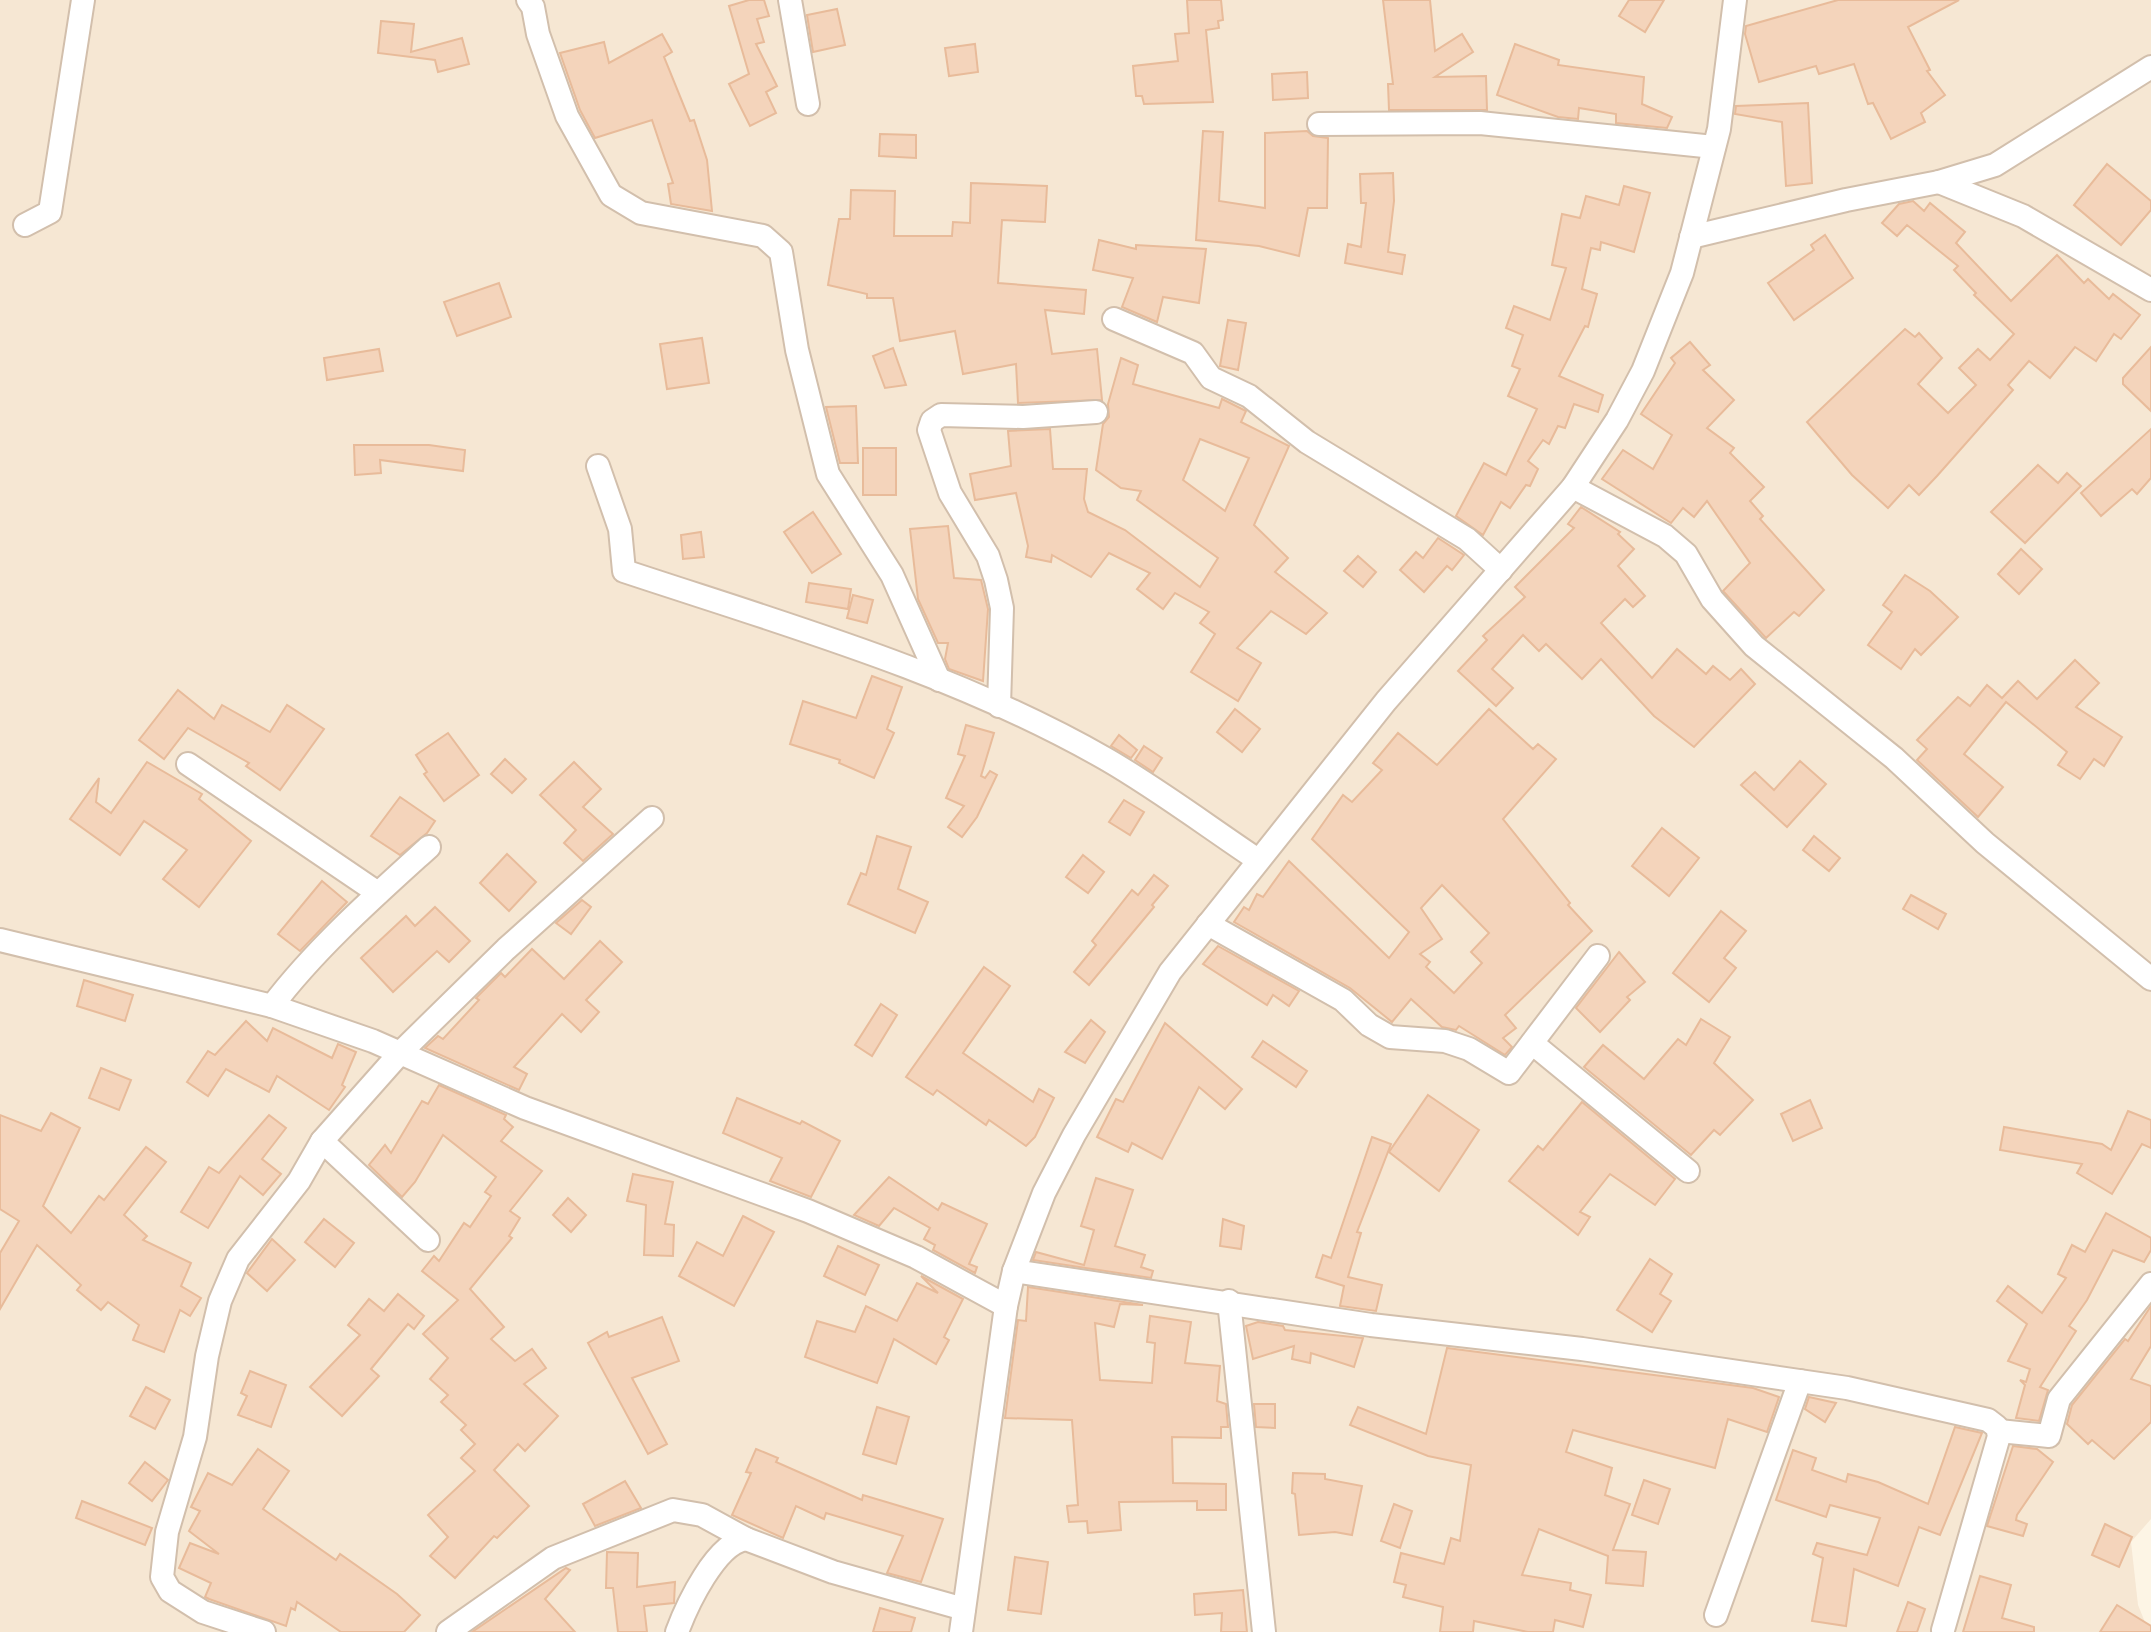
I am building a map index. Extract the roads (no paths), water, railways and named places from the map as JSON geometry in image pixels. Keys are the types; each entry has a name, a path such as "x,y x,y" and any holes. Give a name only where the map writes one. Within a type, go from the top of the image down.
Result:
{"street":[{"path":"25,225 50,212 83,0"},
{"path":"528,0 533,7 538,34 567,116 611,195 641,213 763,236 781,252 797,350 828,474 892,575 939,680"},
{"path":"790,0 808,104"},
{"path":"961,1632 1006,1306 1027,1229 1074,1135 1170,972 1386,701 1573,487 1602,446 1643,371 1682,273 1714,147 1735,0"},
{"path":"1691,237 1846,200 1939,182 2005,159 2151,67"},
{"path":"1319,124 1480,123 1714,147"},
{"path":"1939,182 2023,216 2151,290"},
{"path":"1114,319 1193,353 1211,378 1249,396 1317,449 1467,539 1501,570"},
{"path":"999,706 1002,608 996,580 988,556 950,493 929,430 932,421 941,415 1023,417 1096,412"},
{"path":"598,466 620,529 624,571 939,680 999,706 1106,759 1258,860"},
{"path":"1573,487 1627,513 1676,545 1686,554 1712,599 1754,646 1894,758 1985,843 2151,979"},
{"path":"188,764 378,893"},
{"path":"264,1632 203,1612 170,1591 162,1577 161,1564 167,1532 195,1437 207,1356 220,1301 238,1259 299,1181 322,1141 401,1052 506,949 652,818"},
{"path":"272,1006 288,985 378,893 429,847"},
{"path":"1208,924 1333,993 1369,1025 1390,1037 1445,1041 1469,1049 1509,1073 1598,956"},
{"path":"0,940 272,1006 401,1052 525,1108 808,1211 916,1257 1006,1306"},
{"path":"1532,1043 1688,1171"},
{"path":"322,1141 428,1240"},
{"path":"1014,1271 1229,1301 1371,1325 1582,1349 1800,1381 1974,1416 1988,1420 1999,1431 2049,1436 2059,1399 2151,1284"},
{"path":"1229,1301 1264,1632"},
{"path":"1716,1615 1800,1381"},
{"path":"1943,1630 1999,1431"},
{"path":"448,1632 553,1558 673,1510 702,1515 746,1539 833,1572 964,1609"},
{"path":"677,1632 689,1600 722,1551 733,1541 746,1539"}]}
